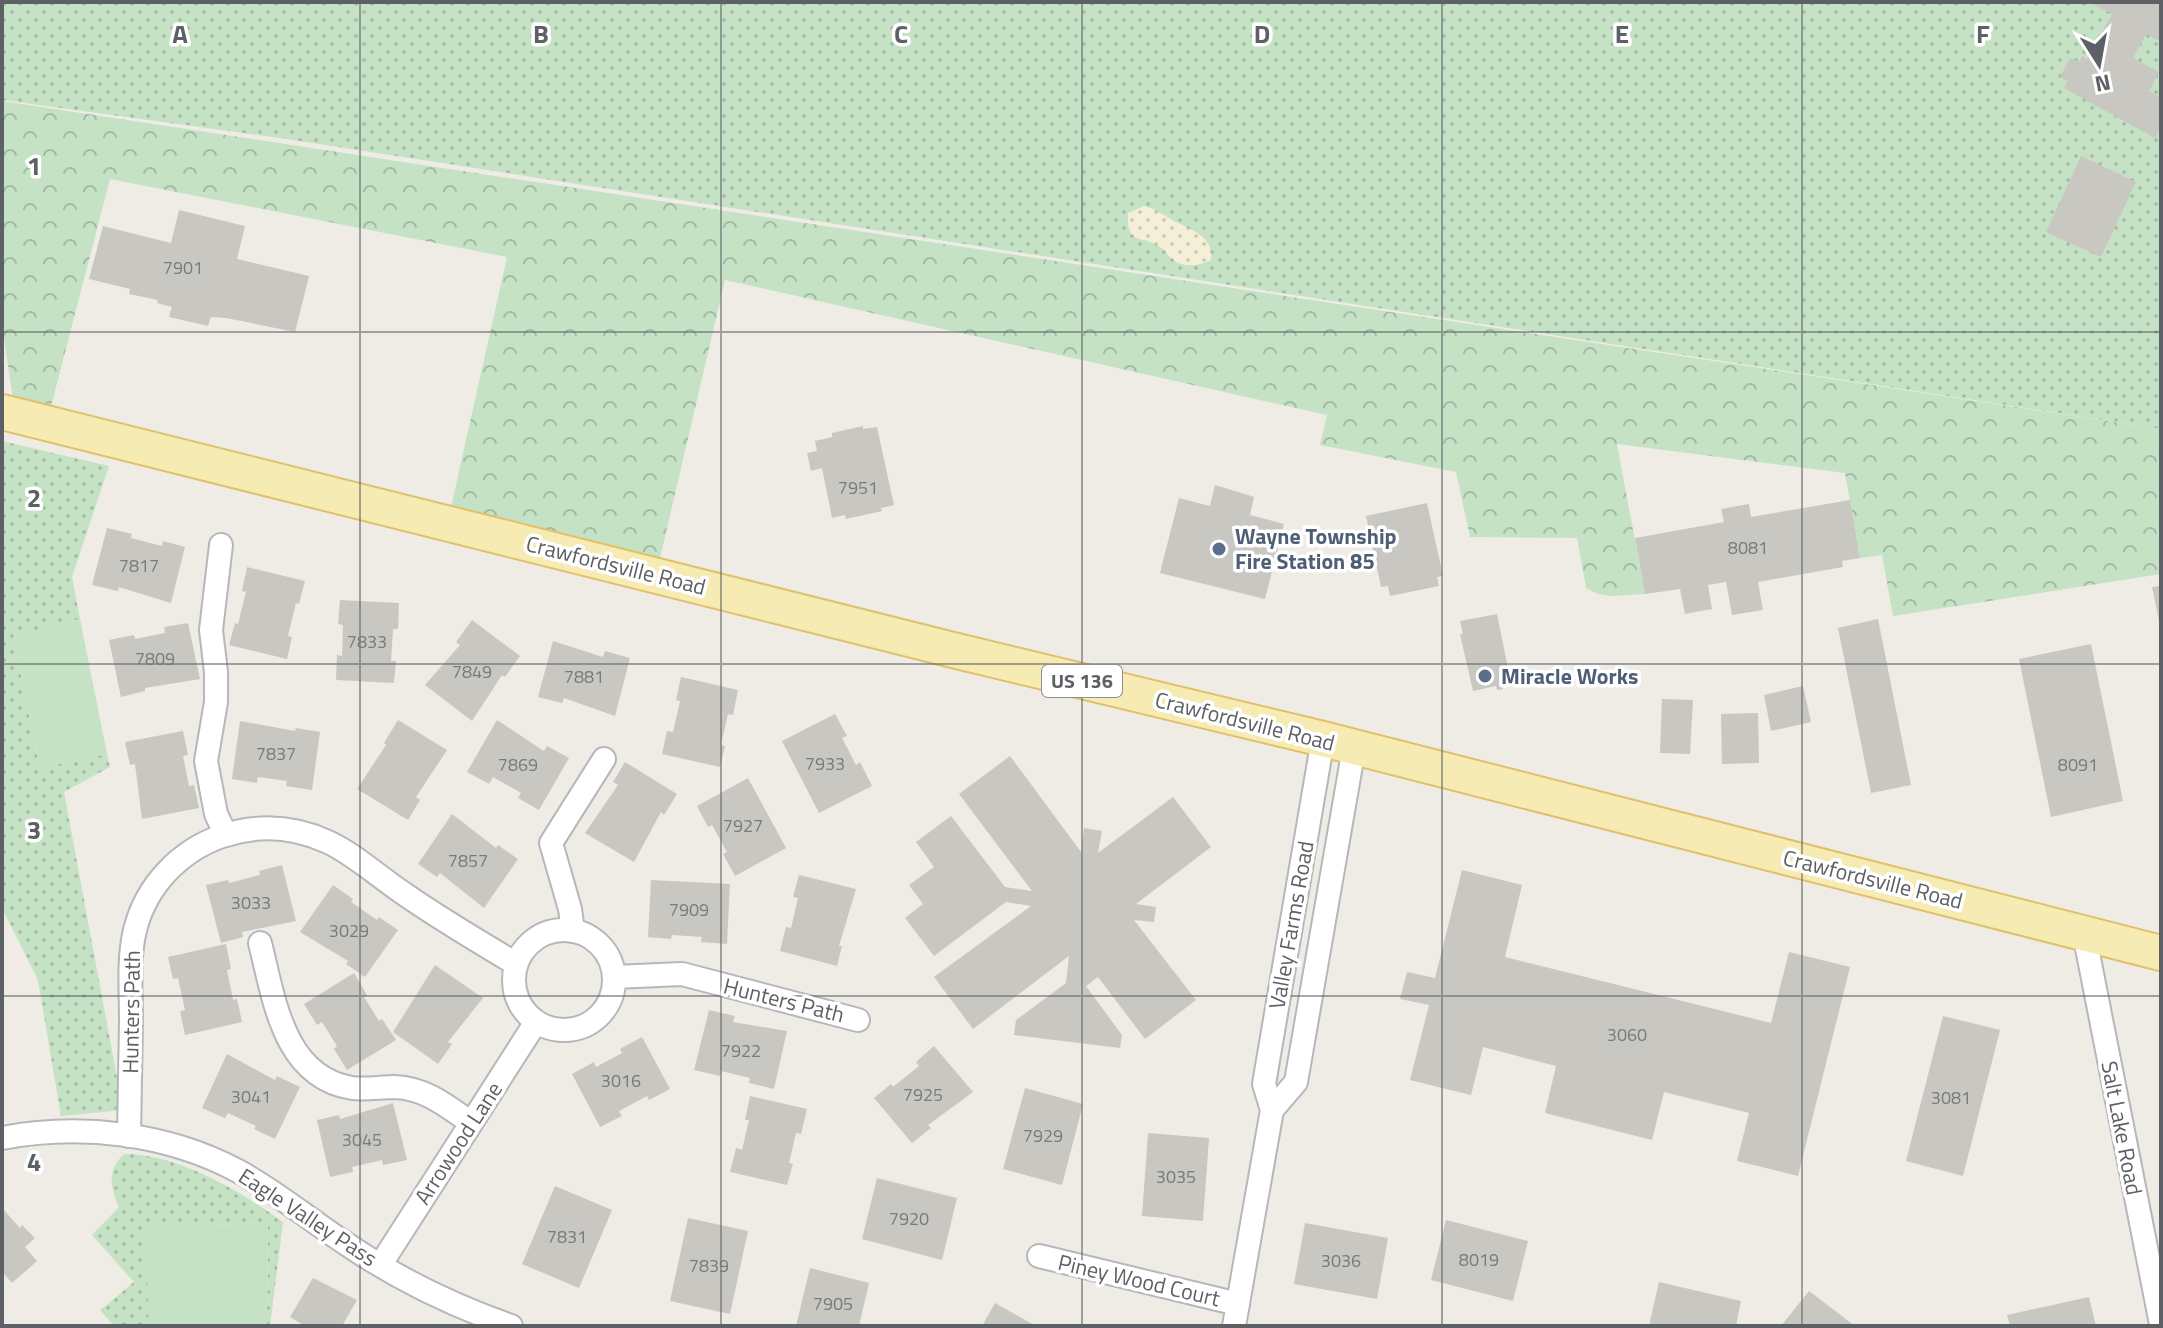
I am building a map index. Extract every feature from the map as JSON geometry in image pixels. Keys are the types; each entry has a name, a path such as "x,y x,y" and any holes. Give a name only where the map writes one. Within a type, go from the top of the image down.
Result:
{"main road":[{"name":"Crawfordsville Road","path":"2,412 1339,743 2161,953"}],"street":[{"path":"221,545 211,630 216,702 206,761 216,814 226,835"},
{"name":"Valley Farms Road","path":"1236,1315 1272,1110 1264,1084 1339,743"},
{"name":"Valley Farms Road","path":"1272,1110 1296,1082 1339,743"},
{"path":"573,931 570,909 551,843 604,759"},
{"name":"Hunters Path","path":"129,1136 135,928 154,887 193,848 249,829 275,828 302,832 330,843 440,919 516,964"},
{"path":"555,931 573,931 589,936 602,947 611,961 614,977 608,1004 589,1023 562,1030 536,1022 524,1011 516,996 514,980 516,964 525,949 539,937 555,931"},
{"name":"Salt Lake Road","path":"2084,933 2152,1230 2161,1324"},
{"path":"260,943 288,1042 304,1063 334,1083 349,1088 412,1089 435,1098 471,1123"},
{"name":"Hunters Path","path":"614,977 682,974 858,1020"},
{"name":"Arrowood Lane","path":"381,1264 536,1022"},
{"name":"Eagle Valley Pass","path":"2,1138 41,1130 129,1136 194,1152 236,1170 422,1289 483,1317 511,1326"},
{"name":"Piney Wood Court","path":"1039,1256 1236,1315"}],"green space":[{"path":"2,2 2161,2 2161,429 280,138 2,100"},
{"path":"2,101 2161,429 2161,574 1893,616 1882,555 1860,558 1845,473 1617,444 1645,594 1598,594 1586,588 1577,538 1470,537 1456,472 1320,445 1327,415 725,280 657,571 449,516 507,257 110,179 48,418 15,412 2,325"},
{"path":"2,441 109,466 72,577 80,619 13,636 40,768 107,754 110,767 64,792 123,1110 61,1116 38,980 2,908"},
{"path":"80,619 107,754 40,768 13,636"},
{"path":"124,1154 166,1160 187,1167 248,1198 283,1222 270,1326 267,1326 268,1223 146,1227 149,1326 114,1326 100,1310 134,1282 92,1235 119,1207 112,1179 115,1166"},
{"path":"268,1223 267,1326 149,1326 145,1227"}],"sand":[{"path":"1144,206 1205,239 1211,260 1197,265 1182,264 1159,246 1132,235 1128,213"}],"building":[{"path":"2089,2 2161,2 2161,42 2146,34 2133,58 2159,72 2149,91 2161,97 2161,126 2155,138 2064,88 2068,81 2060,77 2070,58 2079,62 2082,56 2087,59 2112,14"},
{"path":"2081,156 2136,182 2101,257 2046,232"},
{"path":"179,210 245,226 237,259 309,276 295,332 226,318 211,317 208,326 169,317 172,307 157,303 158,300 129,294 130,289 89,279 103,226 171,243"},
{"path":"863,426 863,429 877,427 894,505 846,519 845,515 832,518 822,468 811,471 807,453 817,451 815,441 832,437 832,433"},
{"path":"1215,485 1254,497 1250,515 1284,524 1265,599 1160,573 1179,498 1210,506"},
{"path":"1850,500 1860,558 1842,561 1843,567 1758,582 1763,610 1732,615 1726,582 1708,585 1712,609 1685,614 1680,589 1645,594 1635,538 1724,522 1721,509 1749,504 1751,517"},
{"path":"1427,503 1443,576 1437,577 1439,586 1390,596 1388,586 1381,587 1366,516"},
{"path":"107,528 162,546 163,541 185,547 171,603 119,587 118,591 92,585"},
{"path":"247,567 305,581 288,636 292,637 287,659 229,645 246,592 242,591"},
{"path":"2161,586 2161,625 2160,626 2152,587"},
{"path":"340,600 399,603 398,629 393,629 391,661 396,661 394,683 336,680 337,655 342,656 343,625 338,624"},
{"path":"1497,614 1509,673 1500,674 1503,689 1497,690 1496,686 1473,691 1460,621"},
{"path":"1878,619 1911,785 1871,793 1838,628"},
{"path":"472,620 520,656 505,677 502,675 472,721 425,685 460,645 456,642"},
{"path":"188,623 200,679 145,688 145,691 121,697 109,640 165,633 164,627"},
{"path":"553,641 603,657 605,651 630,658 615,716 564,698 562,703 538,697"},
{"path":"2091,644 2123,801 2051,817 2019,659"},
{"path":"681,677 738,690 733,715 728,714 720,767 662,754 667,731 673,732 680,701 676,700"},
{"path":"1803,686 1811,722 1771,731 1764,695"},
{"path":"1662,699 1693,700 1690,754 1660,753"},
{"path":"1758,713 1759,763 1722,764 1721,714"},
{"path":"835,714 847,736 842,738 856,765 860,762 872,786 819,813 782,741"},
{"path":"398,720 447,750 416,797 420,800 408,820 357,789 386,745 384,743"},
{"path":"497,720 544,751 547,746 569,758 539,810 518,798 521,793 493,777 489,784 467,772"},
{"path":"240,721 295,731 296,728 320,732 312,790 286,786 287,781 258,777 257,783 232,779"},
{"path":"183,731 188,755 183,756 189,786 194,785 199,808 142,819 135,764 130,765 125,742"},
{"path":"1010,756 1081,852 1084,828 1102,831 1098,853 1173,797 1211,847 1136,904 1156,907 1154,922 1134,920 1196,1000 1145,1039 1098,977 1086,986 1122,1035 1120,1048 1014,1035 1016,1020 1066,983 1069,956 973,1029 934,977 1031,906 1006,902 934,956 905,918 923,904 909,885 934,867 916,842 951,816 1005,887 1032,891 959,794"},
{"path":"625,762 677,794 664,815 661,812 634,862 585,833 618,785 613,782"},
{"path":"748,778 786,848 735,876 723,854 727,852 697,806"},
{"path":"452,814 496,848 498,845 518,859 484,908 440,873 437,877 418,864"},
{"path":"282,865 296,921 242,932 243,937 221,943 206,885 260,875 259,871"},
{"path":"1462,870 1522,885 1505,957 1771,1023 1789,952 1850,967 1798,1176 1737,1161 1749,1113 1664,1092 1652,1140 1545,1113 1556,1066 1483,1047 1471,1095 1410,1080 1429,1005 1400,999 1407,972 1435,978"},
{"path":"799,875 856,889 839,946 842,946 837,966 780,951 786,927 791,928 798,898 793,897"},
{"path":"651,880 730,884 727,944 701,942 702,937 648,937"},
{"path":"333,885 377,920 379,917 398,930 365,977 346,964 348,961 300,932"},
{"path":"226,944 233,1000 237,999 242,1022 185,1035 180,1011 185,1010 178,978 173,979 168,957"},
{"path":"435,965 483,998 448,1042 452,1044 438,1064 393,1032"},
{"path":"354,973 379,1021 382,1019 396,1040 347,1070 322,1022 317,1025 304,1004"},
{"path":"709,1010 735,1016 733,1022 787,1031 774,1089 749,1083 750,1078 721,1071 720,1076 694,1070"},
{"path":"1943,1016 2000,1030 1963,1176 1906,1161"},
{"path":"642,1037 670,1089 649,1100 647,1096 619,1111 622,1116 600,1127 572,1074 594,1062 596,1067 622,1053 620,1049"},
{"path":"934,1046 973,1092 928,1125 931,1128 912,1143 874,1098 919,1066 916,1062"},
{"path":"227,1054 275,1080 277,1076 300,1087 275,1139 228,1113 225,1118 202,1108"},
{"path":"1025,1088 1083,1104 1062,1185 1003,1169"},
{"path":"750,1096 807,1109 801,1134 796,1133 787,1185 730,1172 736,1148 742,1150 749,1120 745,1120"},
{"path":"393,1103 407,1160 383,1165 382,1160 352,1167 353,1172 330,1177 317,1120 339,1115 340,1119"},
{"path":"1148,1133 1209,1138 1203,1221 1142,1216"},
{"path":"877,1178 957,1198 942,1260 862,1239"},
{"path":"555,1186 612,1210 579,1288 522,1264"},
{"path":"2,1208 20,1228 22,1225 35,1238 25,1247 37,1261 12,1283 2,1272"},
{"path":"688,1218 748,1231 730,1314 670,1301"},
{"path":"1446,1220 1528,1241 1513,1301 1431,1280"},
{"path":"1305,1223 1388,1238 1377,1299 1294,1284"},
{"path":"810,1268 869,1283 859,1326 796,1326"},
{"path":"313,1278 357,1300 342,1326 305,1326 290,1317"},
{"path":"1659,1282 1741,1301 1736,1326 1649,1326"},
{"path":"1809,1291 1855,1326 1781,1326"},
{"path":"2089,1297 2096,1326 2010,1326 2007,1315"},
{"path":"995,1303 1036,1326 982,1326"}],"place":[{"name":"Wayne Township Fire Station 85","path":"1219,549"},
{"name":"Miracle Works","path":"1485,676"}]}
